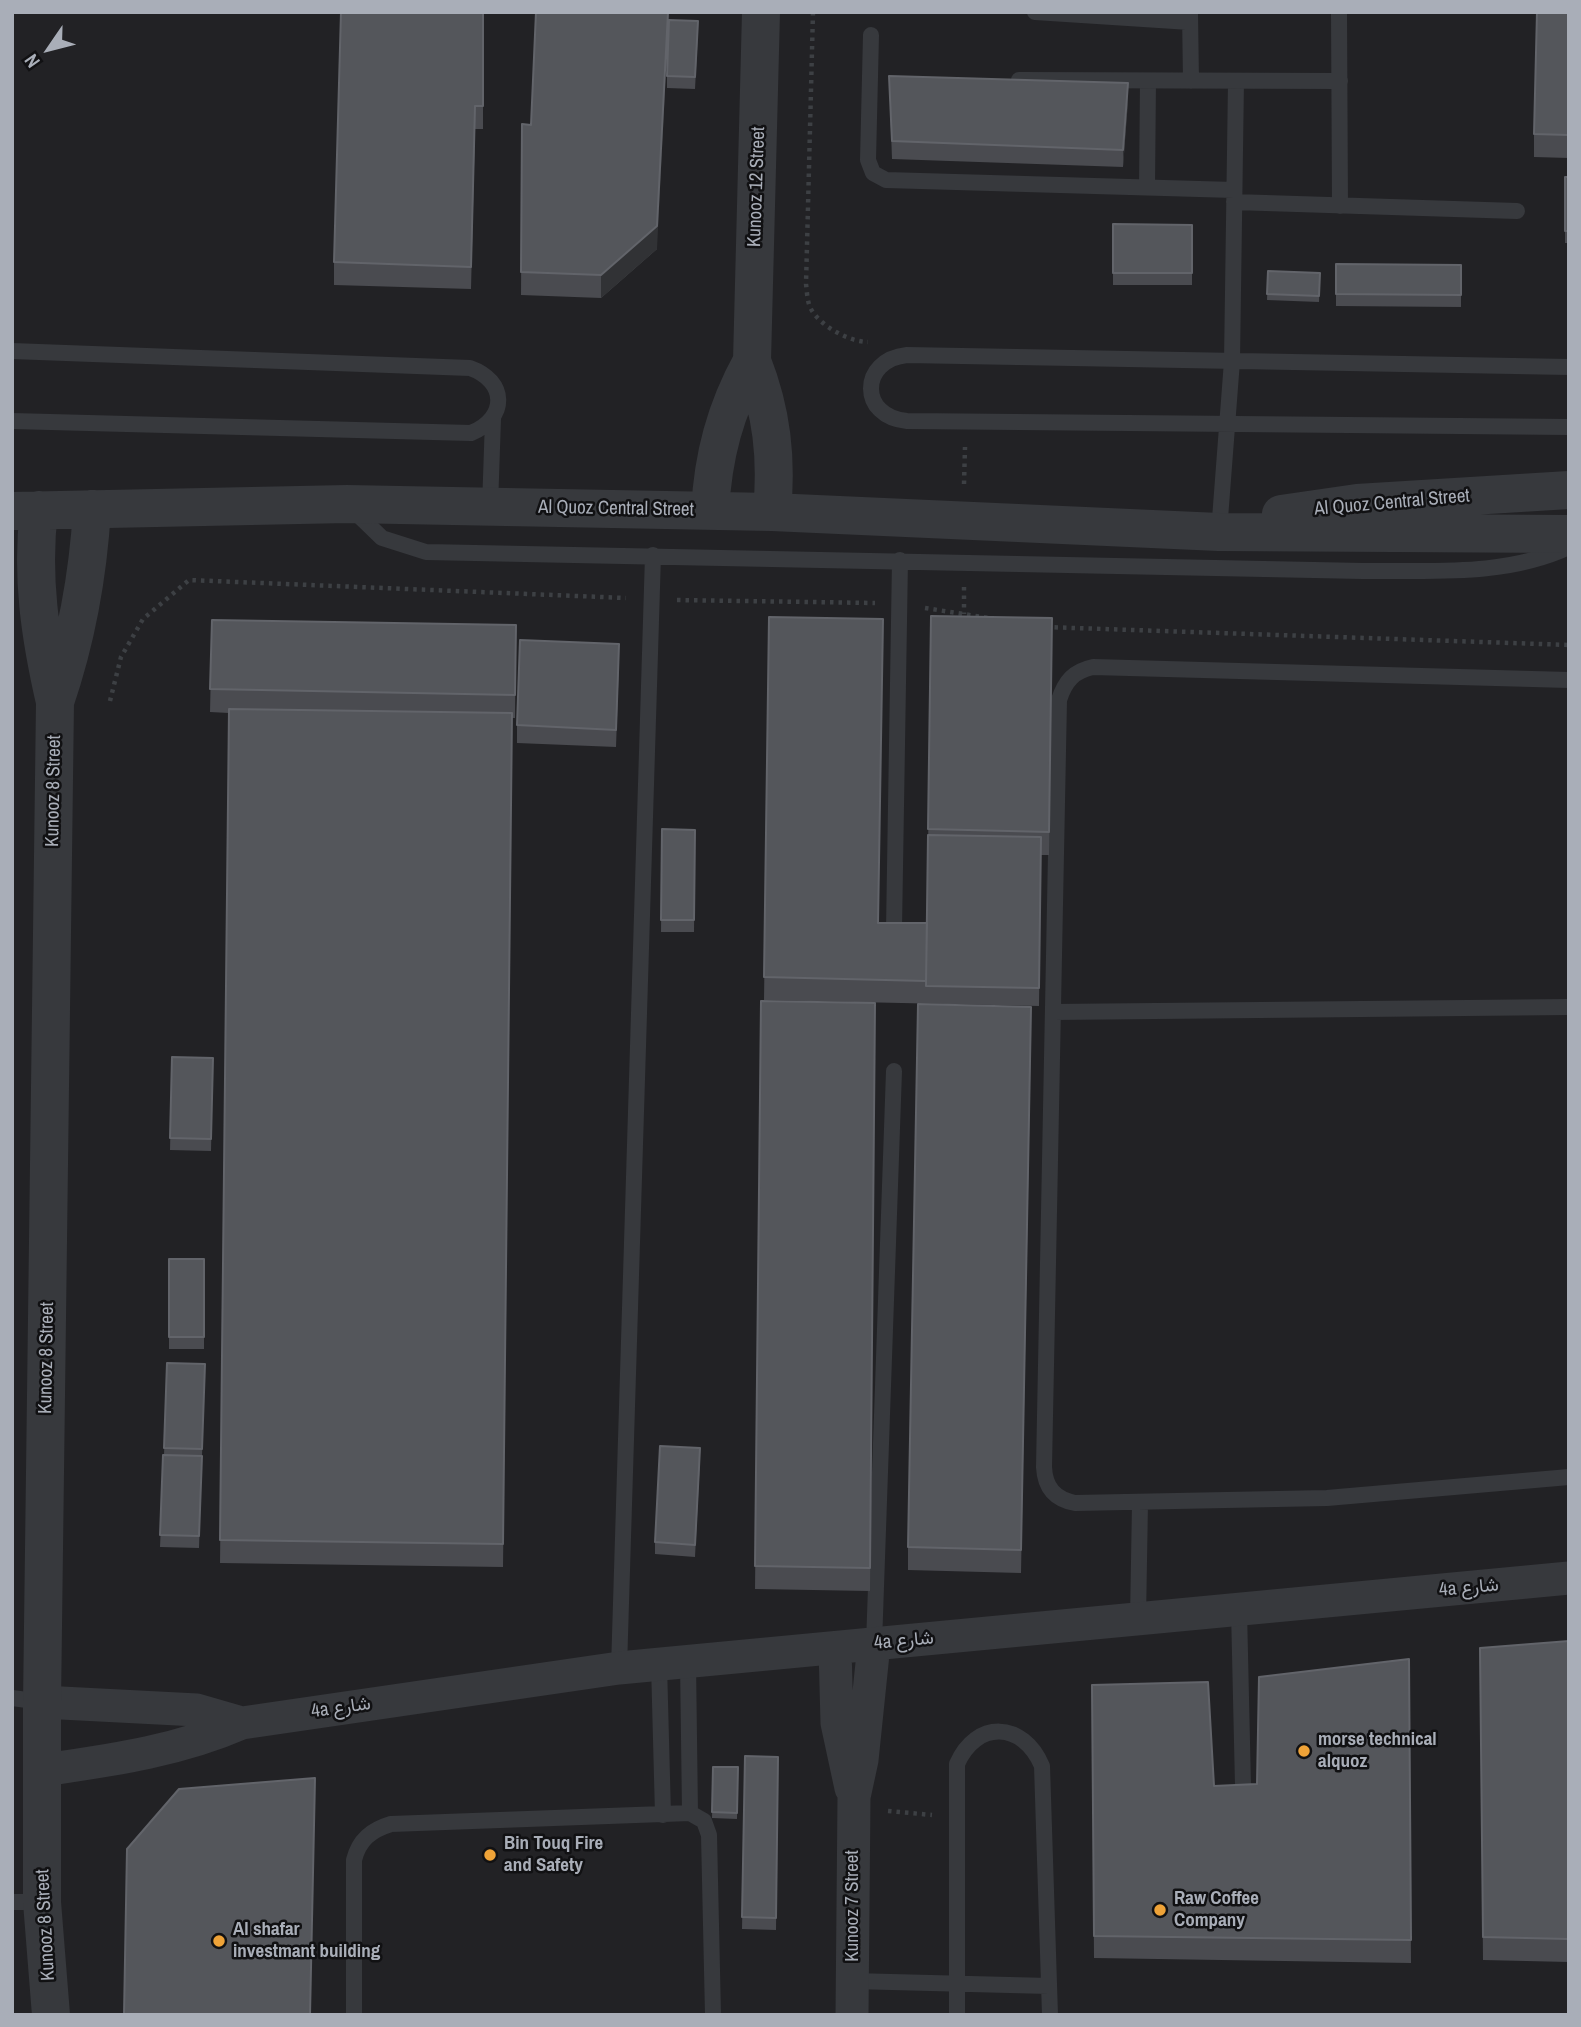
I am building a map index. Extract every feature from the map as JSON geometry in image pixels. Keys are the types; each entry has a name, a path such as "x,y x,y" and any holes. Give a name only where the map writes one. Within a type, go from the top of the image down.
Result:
{"street":[{"name":"Kunooz 12 Street","path":"761,12 752,361 768,409 775,448 772,512"},
{"name":"Kunooz 12 Street","path":"710,511 712,476 725,416 752,361"},
{"name":"Al Quoz Central Street","path":"1219,532 1275,516 1322,507 1569,490"},
{"name":"Al Quoz Central Street","path":"26,511 347,504 772,512 1219,532 1569,534"},
{"name":"Kunooz 8 Street","path":"55,702 72,652 83,602 92,509"},
{"name":"Kunooz 8 Street","path":"26,511 34,549 36,601 55,702 27,1700 44,1770 27,1902 46,1965 51,2015"},
{"name":"4a شارع","path":"44,1770 145,1754 201,1741 242,1723 619,1668 1569,1578"},
{"name":"Kunooz 7 Street","path":"852,2015 854,1802 862,1760 874,1644"},
{"name":"Kunooz 7 Street","path":"835,1648 837,1723 854,1802"},
{"name":"4a شارع","path":"27,1700 197,1710 242,1723"},
{"path":"29,2015 46,1965"}],"lane":[{"path":"1035,12 1190,17 1191,81"},
{"path":"1339,12 1340,206"},
{"path":"871,35 877,80 868,160 873,173 886,180 1147,187 1340,206 1517,211"},
{"path":"1009,80 1340,81"},
{"path":"1147,187 1148,81"},
{"path":"1219,532 1232,361 1236,81"},
{"path":"12,351 470,368 482,372 492,381 498,393 498,406 493,419 490,507"},
{"path":"1569,367 907,355 896,356 878,368 871,389 878,409 896,420 1569,427"},
{"path":"12,421 471,433 484,428 493,419"},
{"path":"347,504 382,538 426,552 1363,571 1470,569 1524,564 1569,547"},
{"path":"619,1668 653,555"},
{"path":"894,929 900,560"},
{"path":"1569,680 1093,667 1081,670 1063,687 1059,700 1044,1478 1056,1496 1065,1501 1140,1503 1327,1497 1569,1477"},
{"path":"1053,1013 1569,1007"},
{"path":"874,1644 894,1071"},
{"path":"1138,1619 1140,1503"},
{"path":"1239,1610 1242,1787"},
{"path":"673,1663 690,1813"},
{"path":"663,1815 673,1663"},
{"path":"957,2015 957,1765 972,1740 1000,1731 1027,1741 1042,1766 1050,2015"},
{"path":"354,2015 354,1860 357,1848 377,1828 391,1824 690,1813 704,1821 709,1835 713,2015"},
{"path":"852,1981 1049,1986"}],"path":[{"path":"813,12 806,284 810,307 821,323 859,342 873,342"},
{"path":"110,701 121,657 143,619 189,580 652,599 900,604 990,618"},
{"path":"1042,626 1569,645"},
{"path":"854,1802 957,1817"}],"shaded area":[{"path":"12,12 1569,12 1569,2015 12,2015"}],"building":[{"path":"341,12 483,12 483,106 475,106 471,267 334,262"},
{"path":"536,12 668,12 657,226 601,275 521,272 522,124 531,125"},
{"path":"1537,12 1569,12 1569,135 1534,134"},
{"path":"669,20 698,21 695,77 667,76"},
{"path":"889,76 1128,83 1123,150 892,141"},
{"path":"1565,177 1569,177 1569,231 1565,231"},
{"path":"1113,224 1192,225 1192,273 1113,273"},
{"path":"1336,264 1461,265 1461,295 1336,294"},
{"path":"1268,271 1320,273 1319,296 1267,294"},
{"path":"931,616 1052,618 1049,832 928,829"},
{"path":"769,617 883,619 878,923 927,923 926,981 764,977"},
{"path":"212,620 516,625 515,695 210,689"},
{"path":"520,640 619,644 616,730 517,725"},
{"path":"229,709 512,713 503,1544 220,1540"},
{"path":"662,829 695,830 694,920 661,920"},
{"path":"928,835 1041,837 1039,988 926,986"},
{"path":"761,1001 875,1003 870,1568 755,1566"},
{"path":"918,1004 1031,1007 1021,1550 908,1547"},
{"path":"172,1057 213,1058 211,1139 170,1138"},
{"path":"169,1259 204,1259 204,1337 169,1337"},
{"path":"167,1363 205,1364 202,1449 164,1448"},
{"path":"660,1446 700,1448 695,1545 655,1542"},
{"path":"163,1455 202,1456 199,1536 160,1535"},
{"path":"1569,1641 1569,1939 1483,1937 1480,1648"},
{"path":"1409,1659 1411,1940 1094,1936 1092,1685 1208,1682 1214,1786 1257,1784 1259,1677"},
{"path":"745,1756 778,1757 776,1918 742,1917"},
{"path":"713,1767 738,1767 737,1813 712,1812"},
{"name":"Al shafar investmant building","path":"315,1778 310,2015 124,2015 127,1849 179,1789"}],"place":[{"name":"morse technical alquoz","path":"1304,1751"},
{"name":"Bin Touq Fire and Safety","path":"490,1855"},
{"name":"Raw Coffee Company","path":"1160,1910"},
{"name":"Al shafar investmant building","path":"219,1941"}]}
